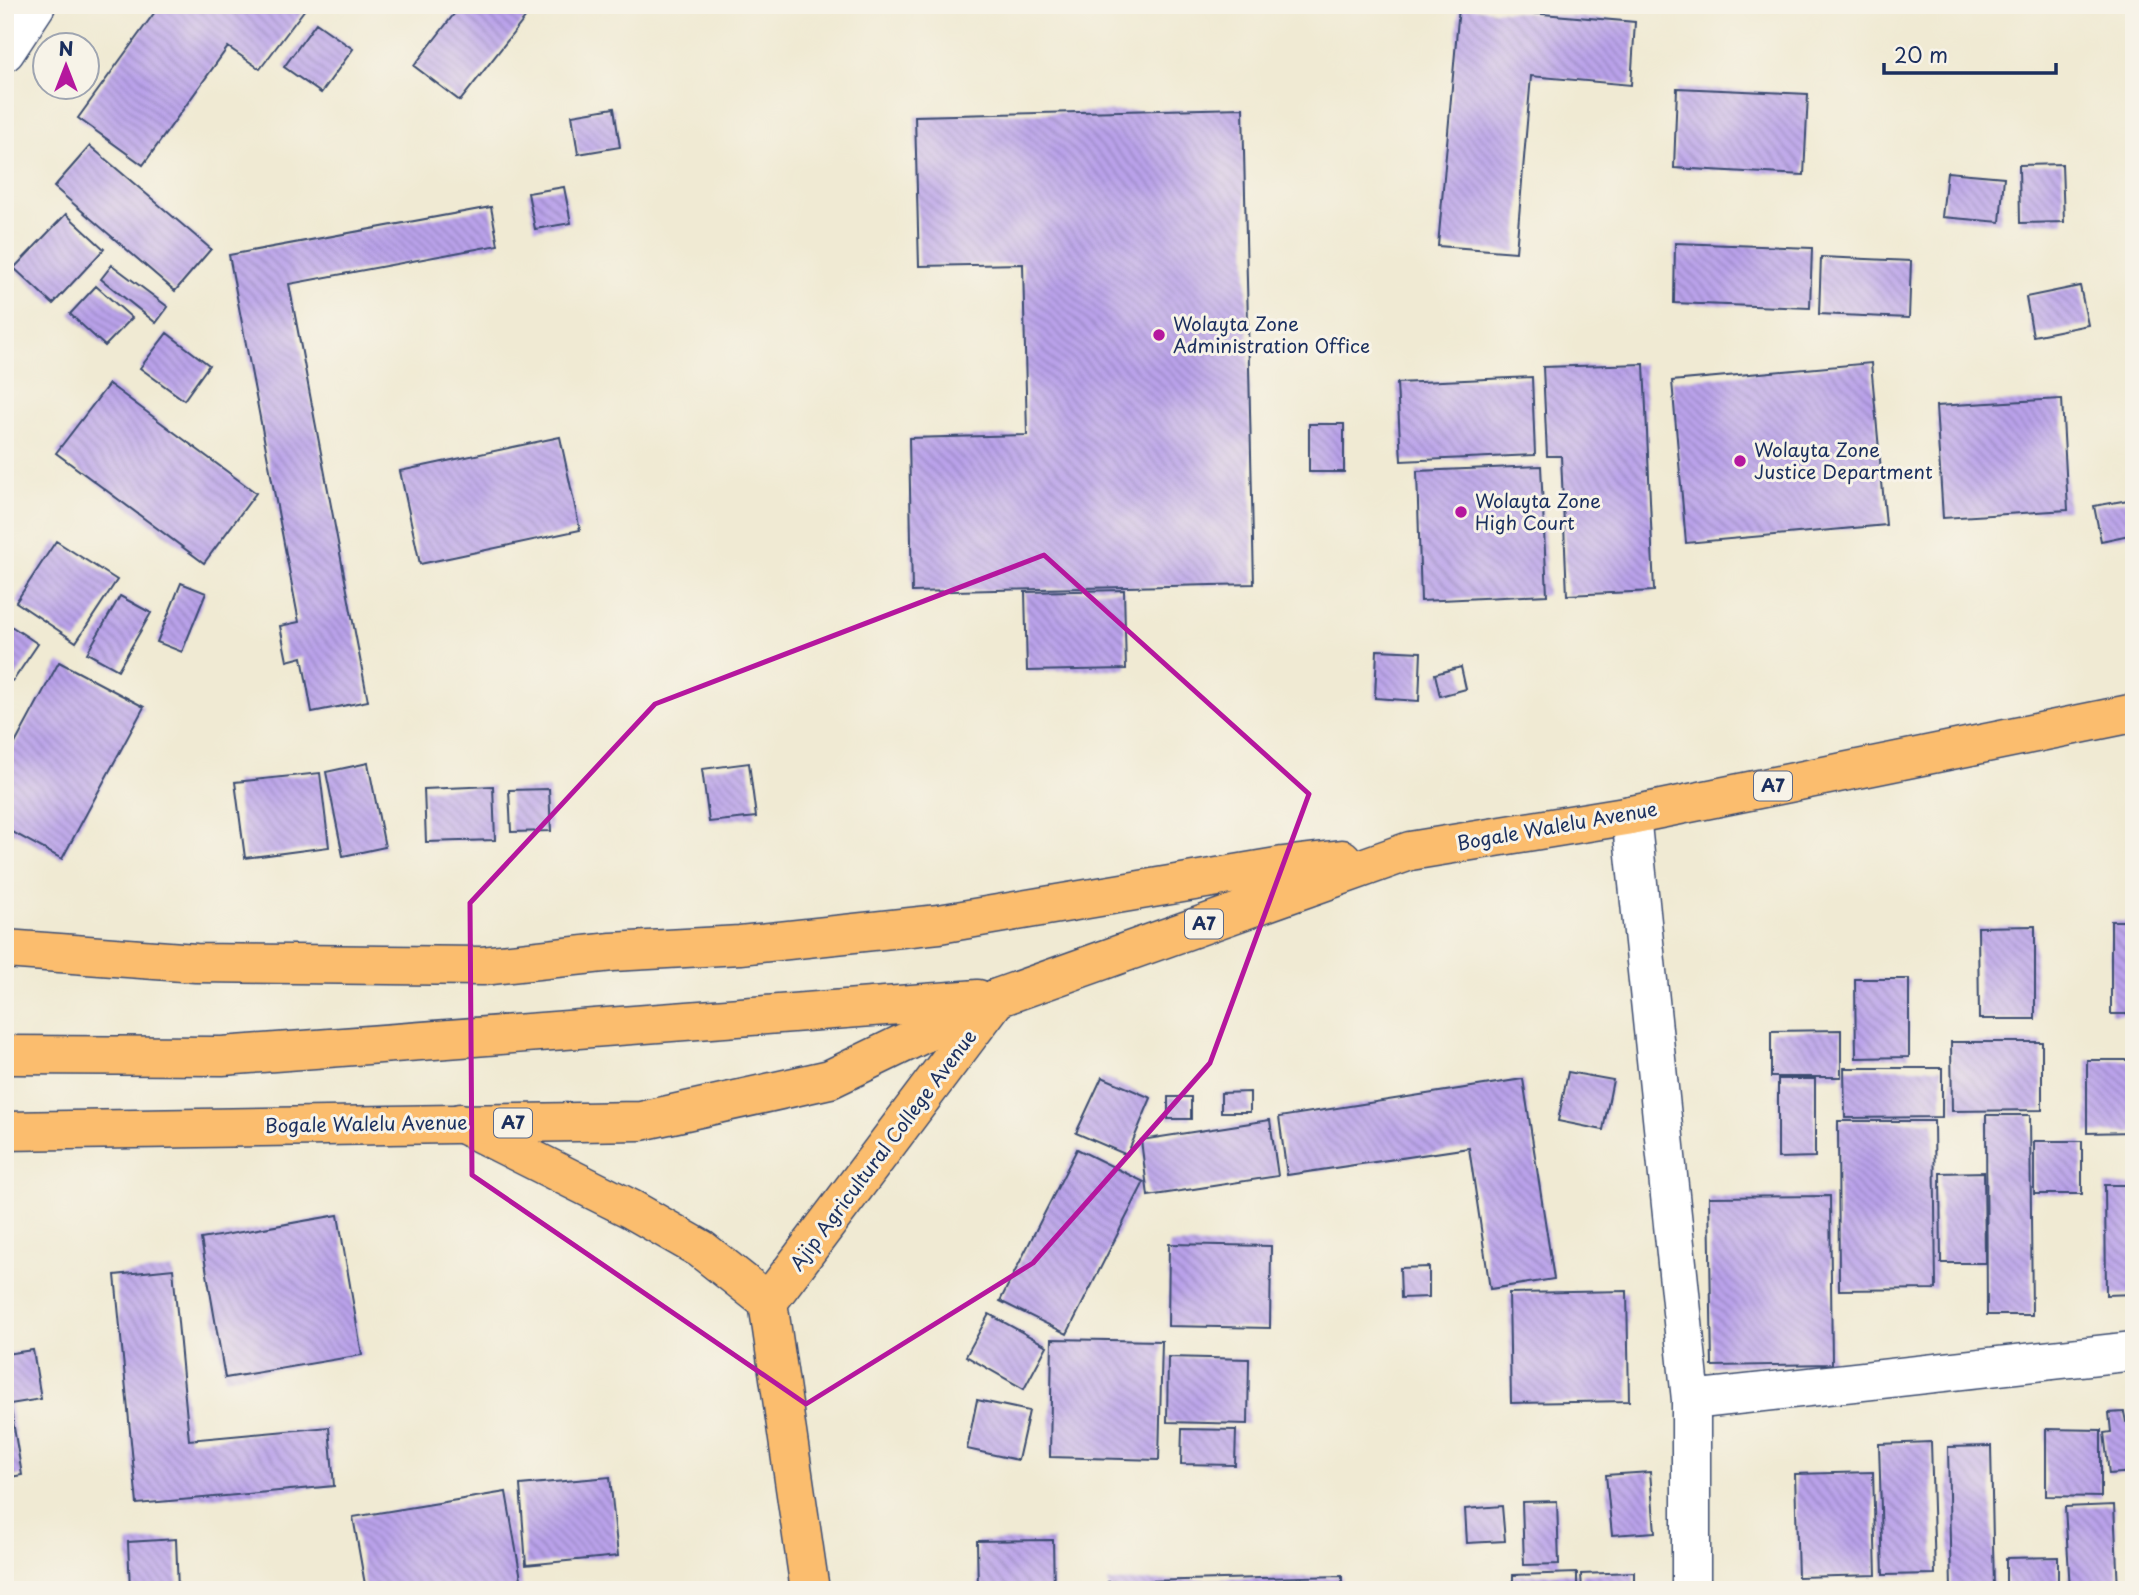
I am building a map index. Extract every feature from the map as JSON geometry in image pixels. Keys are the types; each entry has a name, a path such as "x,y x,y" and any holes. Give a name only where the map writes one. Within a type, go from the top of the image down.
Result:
{"main road":[{"name":"Bogale Walelu Avenue","path":"5,1131 641,1121 830,1079 997,998 1410,851 1631,815 2134,713"},
{"path":"5,949 196,963 482,966 612,952 740,945 939,924 1283,866 1410,851"},
{"name":"Bogale Walelu Avenue","path":"5,1055 222,1056 997,998"},
{"name":"Ajip Agricultural College Avenue","path":"768,1302 997,998"},
{"name":"A7","path":"460,1123 631,1209 701,1249 768,1302"},
{"path":"768,1302 810,1590"}],"street":[{"path":"5,52 36,5"},
{"path":"1631,815 1691,1400 1691,1590"},
{"path":"1691,1400 2134,1350"}],"highlighted area":[{"path":"1044,555 1309,794 1210,1063 1033,1263 806,1404 472,1175 470,903 655,704"}],"building":[{"path":"160,5 300,5 305,9 260,69 228,47 143,165 78,118 90,102 102,102 102,85"},
{"path":"461,5 533,8 460,101 414,66"},
{"path":"1459,7 1635,22 1631,85 1531,76 1516,252 1438,246"},
{"path":"316,23 353,49 321,93 284,67"},
{"path":"1677,88 1808,94 1804,175 1674,168"},
{"path":"614,108 620,147 578,154 572,115"},
{"path":"1243,108 1254,584 912,592 909,438 1027,435 1023,264 919,266 915,116"},
{"path":"90,146 211,249 175,291 54,187"},
{"path":"2062,164 2064,222 2020,223 2019,165"},
{"path":"1947,172 2004,177 2000,222 1942,217"},
{"path":"564,187 571,223 535,229 528,193"},
{"path":"491,207 498,245 289,284 368,701 312,712 302,657 287,661 280,626 299,622 229,255"},
{"path":"66,214 104,249 53,304 14,268"},
{"path":"1675,243 1812,248 1810,308 1674,303"},
{"path":"1821,257 1911,261 1909,318 1819,314"},
{"path":"112,265 168,307 156,323 101,279"},
{"path":"96,286 132,318 105,346 70,314"},
{"path":"2080,286 2088,325 2033,336 2026,297"},
{"path":"167,333 209,365 184,400 140,368"},
{"path":"1871,363 1886,525 1686,543 1672,381"},
{"path":"1644,364 1654,591 1567,595 1561,456 1547,456 1543,367"},
{"path":"1532,377 1535,455 1401,461 1397,383"},
{"path":"109,384 256,493 204,563 56,453"},
{"path":"2062,399 2068,510 1943,518 1936,406"},
{"path":"1309,424 1344,424 1344,472 1309,472"},
{"path":"560,437 580,530 420,564 400,471"},
{"path":"1541,466 1547,595 1421,601 1417,471"},
{"path":"2134,499 2134,534 2101,541 2094,506"},
{"path":"56,541 117,580 76,642 16,602"},
{"path":"181,583 206,593 182,652 157,642"},
{"path":"1124,590 1126,669 1027,671 1025,592"},
{"path":"120,596 151,613 118,670 87,653"},
{"path":"5,622 38,644 13,681 5,676"},
{"path":"1377,650 1421,652 1419,701 1375,698"},
{"path":"59,662 144,707 62,859 5,828 5,762"},
{"path":"1461,667 1466,689 1440,696 1435,674"},
{"path":"368,763 385,847 343,856 326,772"},
{"path":"749,763 756,817 709,822 702,769"},
{"path":"320,773 329,847 245,858 235,782"},
{"path":"493,786 495,840 426,842 424,789"},
{"path":"549,789 551,831 511,832 509,790"},
{"path":"2111,921 2134,921 2134,1014 2111,1014"},
{"path":"2035,926 2035,1019 1979,1019 1978,927"},
{"path":"1855,979 1909,979 1909,1057 1856,1058"},
{"path":"1841,1030 1841,1077 1771,1077 1771,1031"},
{"path":"1951,1042 2042,1042 2042,1110 1952,1111"},
{"path":"2087,1060 2134,1060 2134,1132 2087,1133"},
{"path":"1844,1068 1942,1068 1942,1117 1845,1118"},
{"path":"1568,1072 1613,1080 1603,1130 1558,1121"},
{"path":"1102,1077 1151,1098 1127,1155 1076,1133"},
{"path":"1523,1079 1554,1279 1490,1289 1469,1148 1287,1175 1279,1117"},
{"path":"1778,1079 1815,1079 1815,1157 1778,1158"},
{"path":"1250,1092 1250,1112 1221,1112 1221,1093"},
{"path":"1168,1097 1191,1097 1191,1119 1168,1119"},
{"path":"1986,1115 2030,1115 2032,1315 1987,1315"},
{"path":"1270,1120 1278,1176 1148,1196 1141,1140"},
{"path":"1838,1121 1934,1121 1936,1289 1839,1290"},
{"path":"2034,1141 2082,1141 2082,1194 2034,1194"},
{"path":"1077,1149 1144,1182 1067,1334 1000,1301"},
{"path":"1984,1172 1985,1263 1941,1263 1940,1173"},
{"path":"2105,1185 2134,1185 2134,1294 2106,1295"},
{"path":"1830,1196 1832,1364 1712,1366 1709,1197"},
{"path":"338,1215 362,1355 225,1378 201,1239"},
{"path":"1169,1244 1271,1246 1270,1328 1168,1326"},
{"path":"1429,1267 1429,1297 1401,1298 1400,1268"},
{"path":"173,1269 189,1440 329,1427 334,1486 137,1504 115,1275"},
{"path":"1627,1291 1629,1401 1511,1403 1509,1293"},
{"path":"989,1314 1047,1346 1024,1389 966,1356"},
{"path":"1052,1339 1162,1341 1159,1460 1050,1457"},
{"path":"33,1350 41,1399 10,1404 22,1475 5,1478 5,1354"},
{"path":"1168,1357 1249,1359 1248,1424 1167,1422"},
{"path":"977,1400 1029,1411 1018,1460 967,1449"},
{"path":"2124,1412 2126,1422 2134,1421 2134,1472 2109,1474 2104,1433 2111,1432 2109,1413"},
{"path":"1182,1429 1236,1430 1235,1465 1181,1464"},
{"path":"2046,1429 2101,1430 2101,1497 2046,1496"},
{"path":"1931,1442 1935,1574 1883,1575 1879,1444"},
{"path":"1991,1446 1994,1590 1951,1590 1948,1447"},
{"path":"1650,1472 1655,1532 1612,1535 1606,1475"},
{"path":"1873,1472 1876,1575 1798,1577 1795,1474"},
{"path":"610,1477 618,1556 526,1565 520,1485"},
{"path":"506,1492 523,1590 366,1590 353,1517"},
{"path":"1557,1501 1559,1564 1524,1565 1522,1502"},
{"path":"2114,1505 2118,1590 2070,1590 2065,1507"},
{"path":"1502,1506 1505,1541 1467,1543 1465,1509"},
{"path":"176,1539 178,1590 130,1590 128,1542"},
{"path":"1053,1540 1054,1590 978,1590 977,1541"},
{"path":"2058,1557 2058,1590 2006,1590 2006,1558"},
{"path":"1634,1572 1634,1590 1582,1590 1581,1574"},
{"path":"1577,1573 1577,1590 1513,1590 1513,1575"},
{"path":"1342,1576 1342,1590 1109,1590 1108,1582"}],"place":[{"name":"Wolayta Zone Administration Office","path":"1159,335"},
{"name":"Wolayta Zone Justice Department","path":"1740,461"},
{"name":"Wolayta Zone High Court","path":"1461,512"}]}
